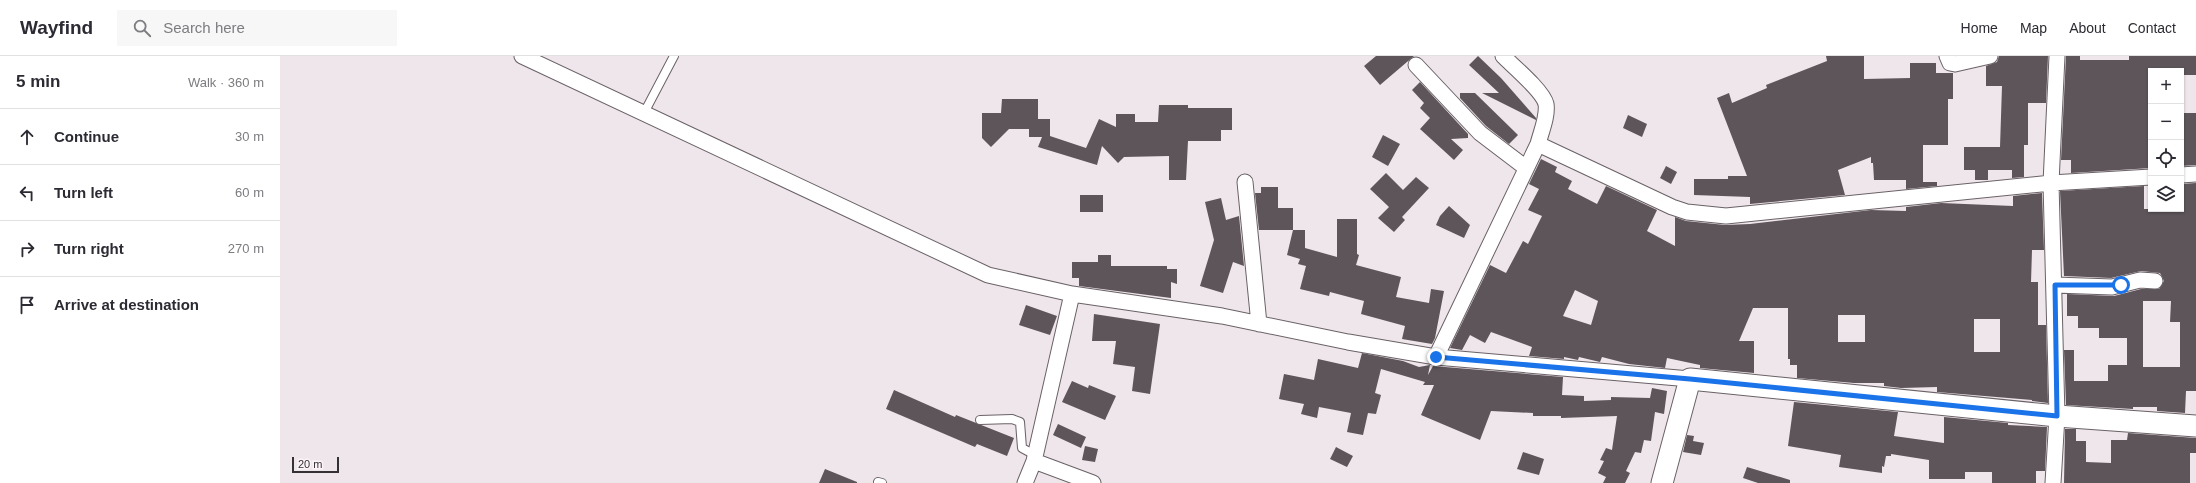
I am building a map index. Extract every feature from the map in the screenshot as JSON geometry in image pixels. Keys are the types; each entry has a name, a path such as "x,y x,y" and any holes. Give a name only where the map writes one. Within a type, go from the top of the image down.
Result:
{"street":[{"path":"522,56 988,275 1072,294 1193,311 1381,348 1436,357 1690,379 2057,416 2196,426"},
{"path":"1436,357 1538,144 1546,113 1546,104 1542,96 1503,56"},
{"path":"1947,56 1950,63 1955,64 1990,56"},
{"path":"2053,483 2057,416 2055,285 2051,183 2057,56"},
{"path":"1416,65 1480,133 1526,168"},
{"path":"1538,144 1672,207 1687,212 1726,216 2051,183 2148,177"},
{"path":"2184,175 2196,174"},
{"path":"1245,182 1259,324"},
{"path":"2055,285 2112,287 2140,280 2155,281"},
{"path":"1025,483 1035,458 1072,294"},
{"path":"1662,483 1690,379"},
{"path":"1035,458 1093,483"}],"lane":[{"path":"644,113 674,56"},
{"path":"980,420 1012,419 1020,422 1022,448 1035,458"}],"building":[{"path":"1376,56 1414,56 1380,85 1364,66"},
{"path":"1478,56 1501,78 1536,118 1536,120 1482,93 1499,93 1469,65"},
{"path":"1826,56 1864,56 1864,79 1910,78 1910,63 1936,63 1936,73 1953,73 1953,99 1948,99 1948,145 1923,145 1923,182 1937,182 1937,186 1906,189 1906,180 1874,180 1873,163 1871,163 1871,157 1838,170 1845,195 1750,204 1750,197 1694,195 1694,179 1728,179 1728,176 1747,176 1717,98 1729,93 1732,103 1767,88 1766,85 1827,61"},
{"path":"1999,56 2048,56 2046,103 2028,103 2028,145 2024,145 2024,177 2012,178 2012,170 1988,170 1988,180 1975,180 1975,170 1964,170 1964,147 2000,147 2002,86 1986,86 1986,66 1997,62"},
{"path":"2066,56 2080,56 2080,60 2129,60 2129,56 2196,56 2196,75 2184,75 2184,68 2148,68 2148,168 2071,173 2071,160 2061,160"},
{"path":"1420,82 1468,134 1468,138 1451,139 1463,150 1454,160 1420,129 1430,118 1420,108 1424,103 1412,90"},
{"path":"1460,93 1475,93 1518,135 1509,144 1486,126 1460,98"},
{"path":"1002,99 1038,99 1038,119 1050,119 1050,136 1086,148 1099,119 1116,127 1116,114 1135,114 1135,122 1158,122 1159,105 1188,105 1188,108 1232,108 1232,130 1221,130 1221,141 1188,141 1186,180 1169,180 1169,156 1124,157 1118,163 1102,146 1097,165 1038,147 1042,137 1029,137 1029,129 1009,129 991,147 982,138 982,113 1001,113"},
{"path":"2184,113 2196,113 2196,165 2184,166"},
{"path":"1628,115 1647,124 1642,137 1623,128"},
{"path":"1383,135 1400,144 1388,166 1372,157"},
{"path":"1541,159 1557,167 1555,172 1572,181 1568,189 1597,204 1606,186 1657,210 1647,231 1675,246 1675,217 1686,221 1725,225 1750,224 1871,210 1906,211 1906,207 1941,203 2013,206 2013,196 2042,193 2044,250 2032,250 2031,282 2038,282 2038,325 2046,325 2048,403 2032,400 1937,392 1937,387 1901,388 1884,386 1884,383 1854,383 1797,378 1797,365 1790,365 1790,359 1788,359 1788,308 1753,308 1739,341 1754,341 1754,373 1700,368 1700,365 1667,358 1665,368 1629,364 1602,357 1600,362 1579,357 1578,360 1564,357 1564,359 1529,356 1532,347 1491,332 1485,343 1470,335 1462,350 1450,348 1490,265 1506,273 1523,241 1528,244 1542,216 1528,210 1539,189 1529,184","holes":["1575,290 1598,301 1591,325 1563,316","1838,315 1865,315 1865,342 1838,342","1974,319 2000,319 2000,352 1974,352"]},
{"path":"1666,166 1677,172 1671,184 1660,178"},
{"path":"1386,173 1403,190 1416,177 1429,188 1402,217 1405,220 1394,232 1378,218 1389,207 1370,189"},
{"path":"2196,183 2196,391 2186,391 2185,413 2157,411 2157,407 2133,407 2133,409 2066,405 2064,350 2074,350 2074,381 2108,381 2108,365 2127,365 2127,338 2099,338 2099,328 2078,328 2078,316 2067,316 2067,294 2114,296 2141,289 2159,289 2164,281 2160,273 2141,271 2111,278 2064,276 2060,191 2144,186 2144,209 2148,209 2148,212 2184,212 2184,184","holes":["2143,301 2171,301 2170,322 2180,322 2180,367 2143,367"]},
{"path":"1261,187 1278,187 1278,208 1293,208 1293,230 1259,230 1255,193 1261,193"},
{"path":"1080,195 1103,195 1103,212 1080,212"},
{"path":"1221,198 1226,220 1239,216 1244,266 1233,262 1223,293 1200,286 1214,240 1205,202"},
{"path":"1449,206 1470,225 1464,238 1436,225 1440,216"},
{"path":"1337,219 1357,219 1357,254 1359,255 1356,265 1401,277 1396,297 1429,303 1431,289 1444,291 1435,338 1432,344 1402,339 1405,326 1361,314 1364,301 1330,292 1329,296 1300,289 1306,266 1298,264 1300,259 1287,255 1293,230 1305,230 1305,248 1337,257"},
{"path":"1098,255 1111,255 1111,266 1167,266 1167,269 1177,269 1177,284 1171,282 1171,298 1079,286 1079,278 1072,278 1072,262 1098,262"},
{"path":"1026,305 1057,316 1050,335 1019,325"},
{"path":"1094,314 1160,324 1150,394 1132,391 1135,367 1113,364 1116,341 1092,341"},
{"path":"1362,353 1403,361 1419,367 1430,365 1428,375 1433,366 1563,377 1562,395 1584,396 1584,401 1611,400 1611,397 1650,398 1652,388 1667,391 1664,414 1655,412 1651,441 1644,440 1641,453 1635,452 1626,471 1630,473 1625,483 1603,483 1606,477 1598,473 1604,461 1600,460 1606,448 1612,450 1617,416 1561,418 1561,416 1533,416 1533,413 1491,411 1480,440 1421,415 1434,385 1423,385 1425,382 1381,369 1375,393 1381,395 1376,414 1368,413 1363,435 1347,432 1351,413 1319,407 1317,418 1301,414 1304,404 1279,399 1284,374 1314,380 1318,359 1358,368"},
{"path":"1072,381 1088,388 1089,385 1116,396 1105,420 1062,402"},
{"path":"894,390 955,417 956,415 1014,438 1007,456 977,444 975,447 886,409"},
{"path":"1794,402 1898,412 1894,436 1944,443 1944,417 2008,423 2008,425 2047,427 2045,471 2036,471 2036,483 1992,483 1992,472 1965,472 1965,479 1929,479 1929,460 1891,454 1891,456 1886,456 1884,467 1882,466 1882,473 1839,467 1841,455 1788,446"},
{"path":"1058,424 1086,437 1081,448 1053,435"},
{"path":"2065,429 2076,429 2076,441 2086,441 2086,462 2111,463 2111,440 2127,440 2128,433 2196,438 2196,453 2190,453 2190,483 2064,483"},
{"path":"1687,435 1694,436 1693,441 1704,443 1701,455 1683,452"},
{"path":"1085,446 1098,449 1095,462 1082,460"},
{"path":"1336,447 1353,456 1347,467 1330,459"},
{"path":"1523,452 1544,459 1539,475 1517,469"},
{"path":"1747,467 1790,480 1790,483 1758,483 1743,478"},
{"path":"825,469 857,482 857,483 819,483"}],"route":[{"path":"1436,357 1690,379 2057,416 2055,285 2112,287 2121,285"}]}
